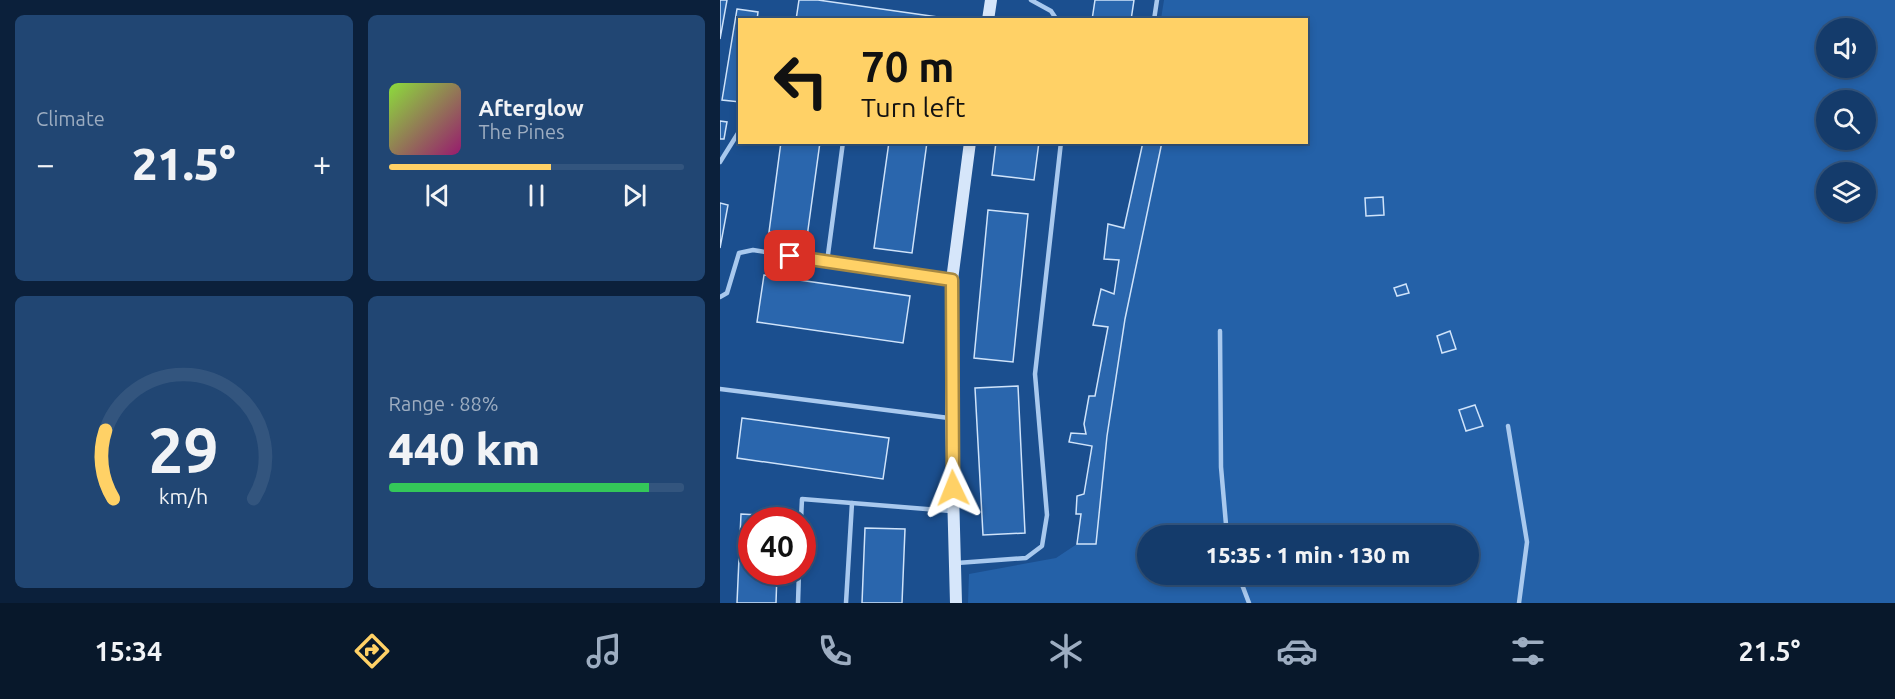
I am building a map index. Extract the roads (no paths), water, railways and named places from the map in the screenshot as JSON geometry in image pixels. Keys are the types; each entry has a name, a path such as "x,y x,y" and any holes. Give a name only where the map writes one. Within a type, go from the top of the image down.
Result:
{"street":[{"path":"988,18 991,0"},
{"path":"956,603 951,418 952,280 970,144"}],"lane":[{"path":"1031,0 1051,11 1056,18"},
{"path":"1154,18 1156,0"},
{"path":"720,162 738,133"},
{"path":"827,262 843,144"},
{"path":"955,562 976,563 1026,558 1042,546 1047,515 1035,374 1061,144"},
{"path":"720,297 727,293 740,254 753,250 952,280"},
{"path":"1220,331 1221,467 1226,525"},
{"path":"720,389 951,418"},
{"path":"1508,426 1527,542 1519,603"},
{"path":"802,507 802,499 954,512"},
{"path":"846,603 852,503"},
{"path":"798,603 799,585"},
{"path":"1242,585 1249,603"}]}
